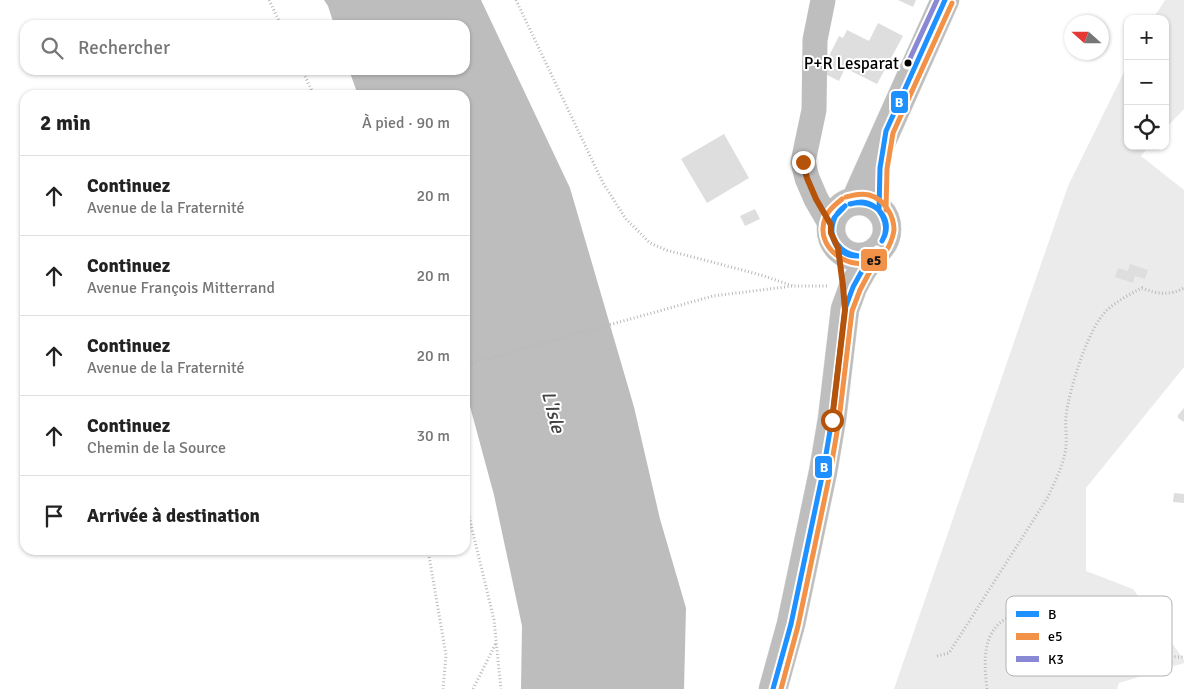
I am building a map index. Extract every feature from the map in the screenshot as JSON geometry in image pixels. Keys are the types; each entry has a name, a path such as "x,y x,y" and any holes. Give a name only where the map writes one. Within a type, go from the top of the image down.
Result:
{"main road":[{"path":"877,250 861,256 845,253 850,218 880,168 886,131 945,0"},
{"path":"844,298 886,235 884,218 850,218"},
{"path":"773,689 809,541 832,420 850,218"}],"street":[{"path":"823,0 815,47 814,110 803,162 807,178 850,218"}],"path":[{"path":"269,0 279,20"},
{"path":"516,0 603,183 626,219 650,243 666,250 761,275 792,286 844,298"},
{"path":"304,75 312,90"},
{"path":"470,364 712,296 792,286"},
{"path":"937,656 949,653 1048,497 1060,470 1066,447 1068,402 1084,353 1100,318 1119,301 1142,288 1156,294 1176,292 1184,288"},
{"path":"470,521 494,620 501,689"},
{"path":"429,555 446,654 443,689"},
{"path":"987,689 984,662 989,639 1002,621 1006,619"},
{"path":"473,689 497,641"}],"shaded area":[{"path":"1165,0 1184,0 1184,109 1169,125 1169,15 1156,15"},
{"path":"1124,72 1124,150 1146,150 1141,156 1184,190 1184,367 1086,488 1086,571 1133,589 1138,596 1006,596 1006,676 1142,676 1119,683 1117,689 894,689 1068,186"},
{"path":"1172,643 1184,660 1184,663 1172,667"}],"water":[{"name":"L'Isle","path":"324,0 481,0 570,188 634,407 660,519 686,608 684,689 521,689 522,626 494,495 470,406 470,90 356,90 351,75 470,75 470,20 332,20"}],"building":[{"path":"898,0 916,0 913,7"},
{"path":"878,23 903,36 877,84 845,68 839,81 821,72 839,36 843,38 847,30 869,41"},
{"path":"724,134 749,178 707,203 681,159"},
{"path":"755,209 760,219 745,226 740,216"},
{"path":"1130,264 1148,270 1145,279 1135,276 1133,283 1115,277 1118,268 1128,271"},
{"path":"1184,408 1184,422 1178,418 1178,415"},
{"path":"1174,493 1184,494 1184,503 1173,502"}],"transit line":[{"name":"K3","path":"907,65 937,0"},
{"name":"B","path":"879,210 880,168 886,131 945,0"},
{"name":"e5","path":"886,210 887,169 893,133 952,3"},
{"name":"e5","path":"842,199 831,208 826,216 823,229 826,242 833,252 843,259 855,263 867,263 879,258 888,248 893,235 894,224 890,213 884,204 869,195 860,194 846,197"},
{"name":"B","path":"850,204 869,203 879,211 885,222 885,235 882,241"},
{"name":"B","path":"850,204 867,204 880,212 886,225 886,233 882,241"},
{"name":"B","path":"845,206 834,218 832,232 841,248 852,255 859,256"},
{"name":"B","path":"845,206 838,213 834,221 832,229 833,238 836,245 842,251 849,255 859,256"},
{"name":"B","path":"773,689 791,624 823,472 832,419 845,309 853,287 877,250"},
{"name":"e5","path":"781,689 798,626 830,473 839,420 852,311 869,273 883,254"}],"place":[{"name":"P+R Lesparat","path":"908,63"}],"route":[{"path":"803,162 807,178 816,199 831,225 831,233 838,248 843,286 845,310 832,420"}]}
